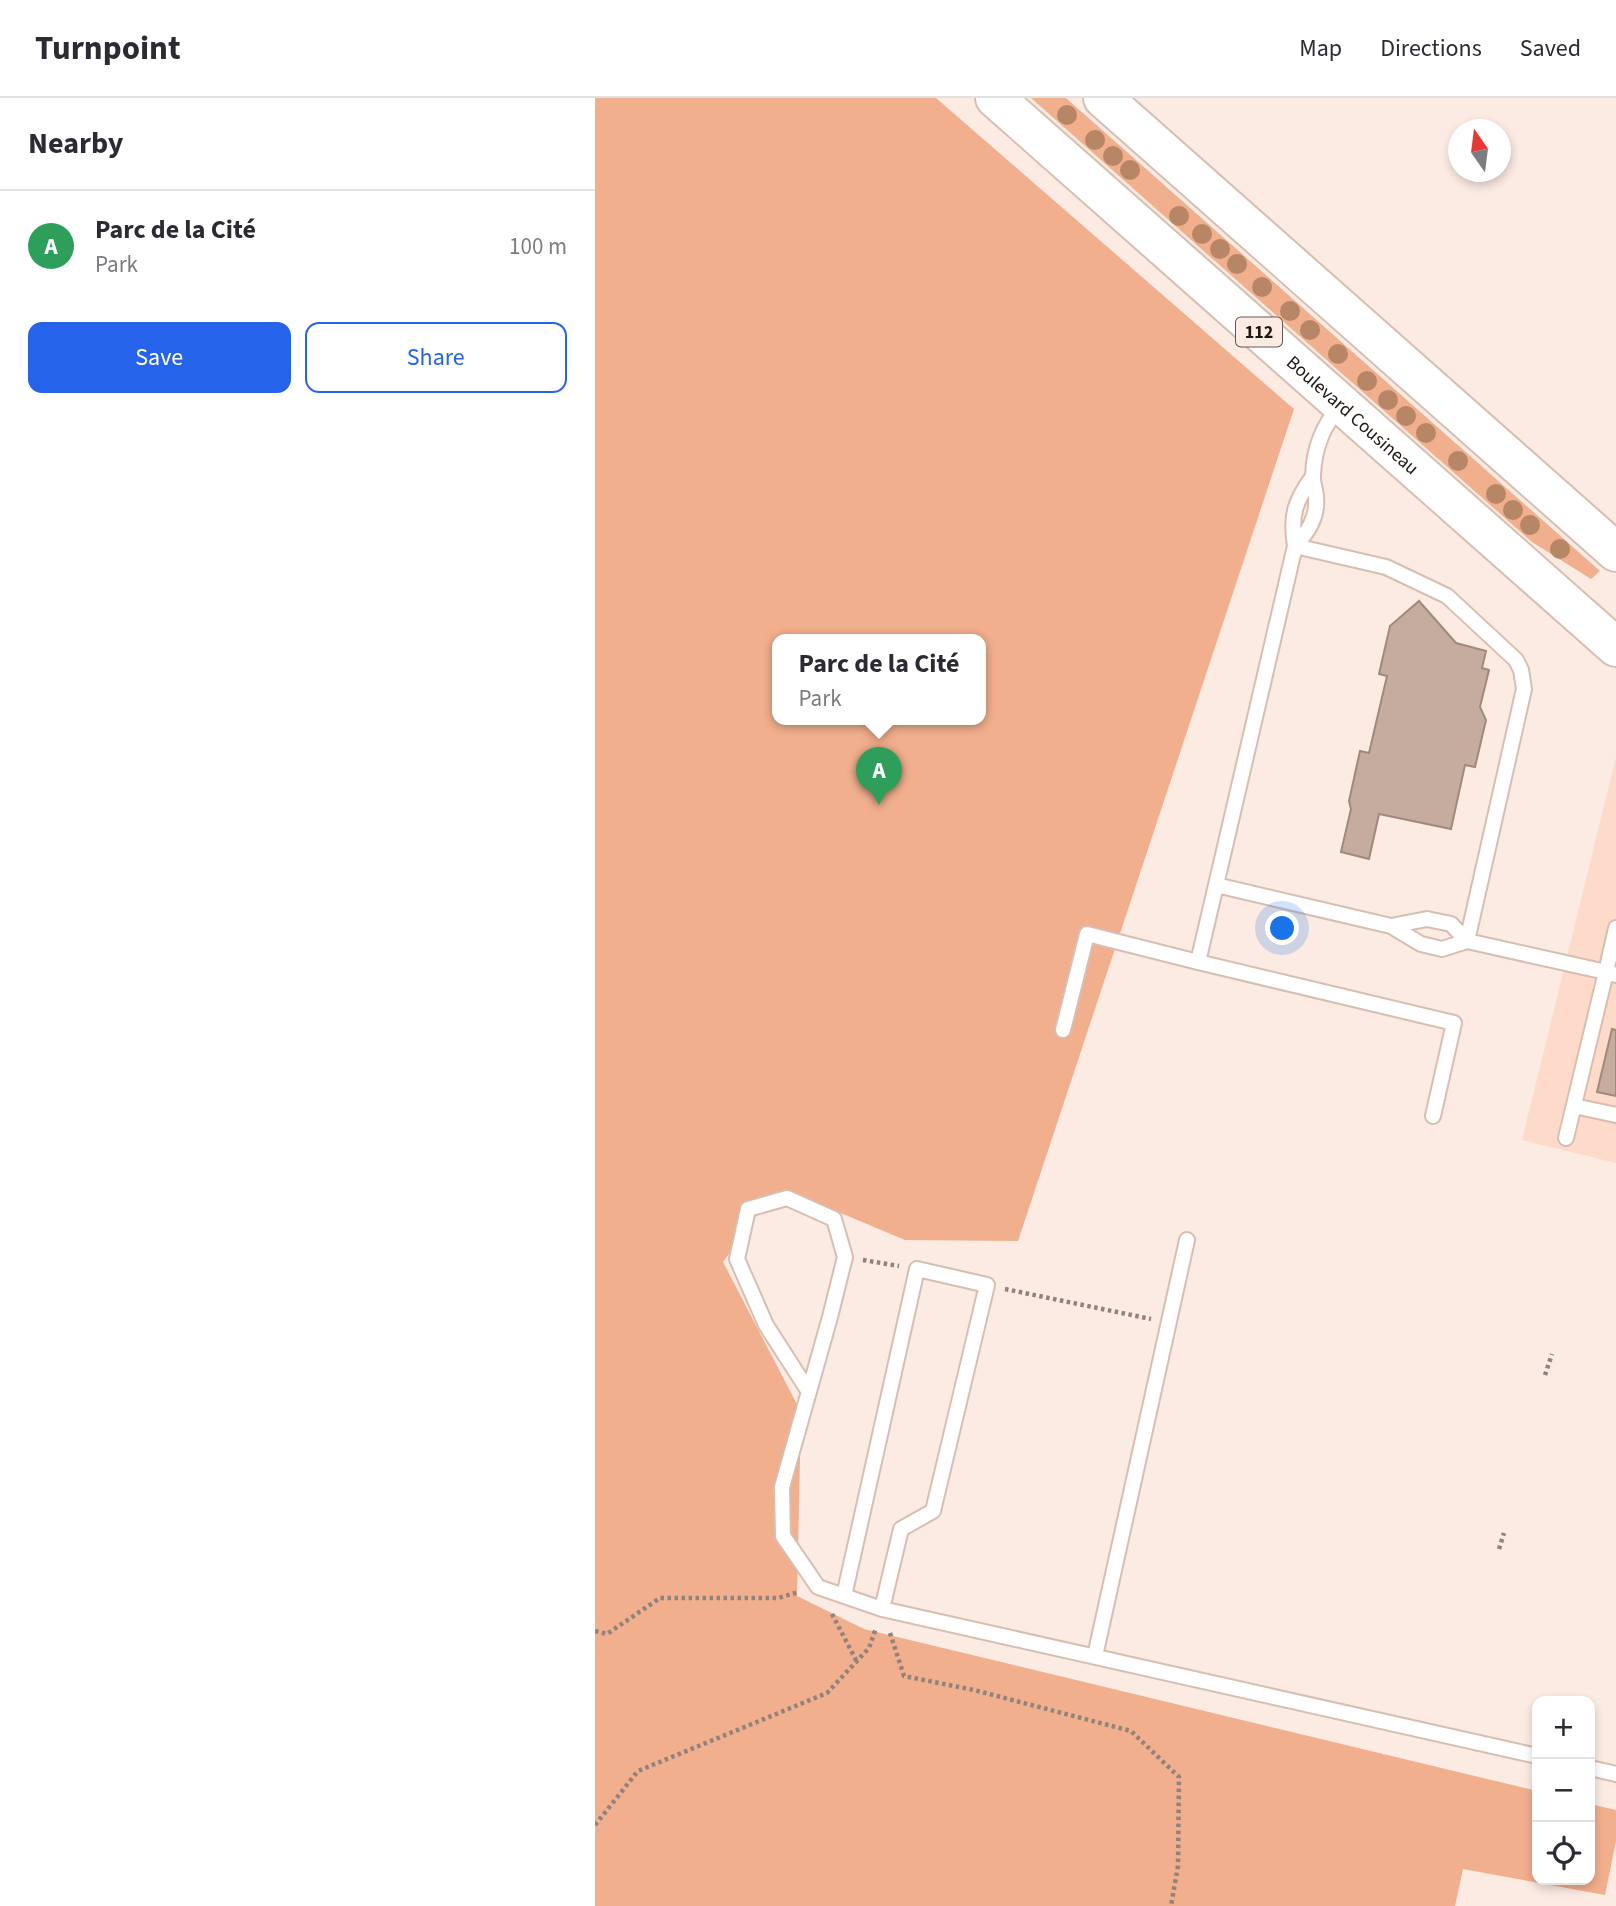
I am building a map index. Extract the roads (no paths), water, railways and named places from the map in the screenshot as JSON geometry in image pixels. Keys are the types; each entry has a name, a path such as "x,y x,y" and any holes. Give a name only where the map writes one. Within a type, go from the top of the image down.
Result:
{"main road":[{"name":"Boulevard Cousineau","path":"995,98 1616,647"},
{"path":"1103,98 1616,552"}],"lane":[{"path":"1198,962 1294,546 1291,524 1298,498 1313,476 1324,426 1341,405"},
{"path":"1294,546 1386,567 1447,596 1509,652 1521,670 1524,689 1467,941"},
{"path":"1216,885 1391,926 1421,944 1442,949 1467,941 1611,973"},
{"path":"1391,926 1427,919 1451,924 1467,941"},
{"path":"1566,1138 1611,973 1616,928"},
{"path":"1063,1030 1087,934 1454,1023 1433,1116"},
{"path":"1574,1106 1616,1115"},
{"path":"809,1392 766,1325 737,1259 748,1209 787,1198 834,1219 845,1257 809,1392 782,1487 783,1536 818,1587 882,1609 1532,1755"},
{"path":"1095,1656 1187,1240"},
{"path":"844,1596 917,1269 987,1285 933,1510 901,1529 882,1609"},
{"path":"1595,1769 1616,1774"}],"place":[{"name":"Parc de la Cité","path":"879,805"}]}
